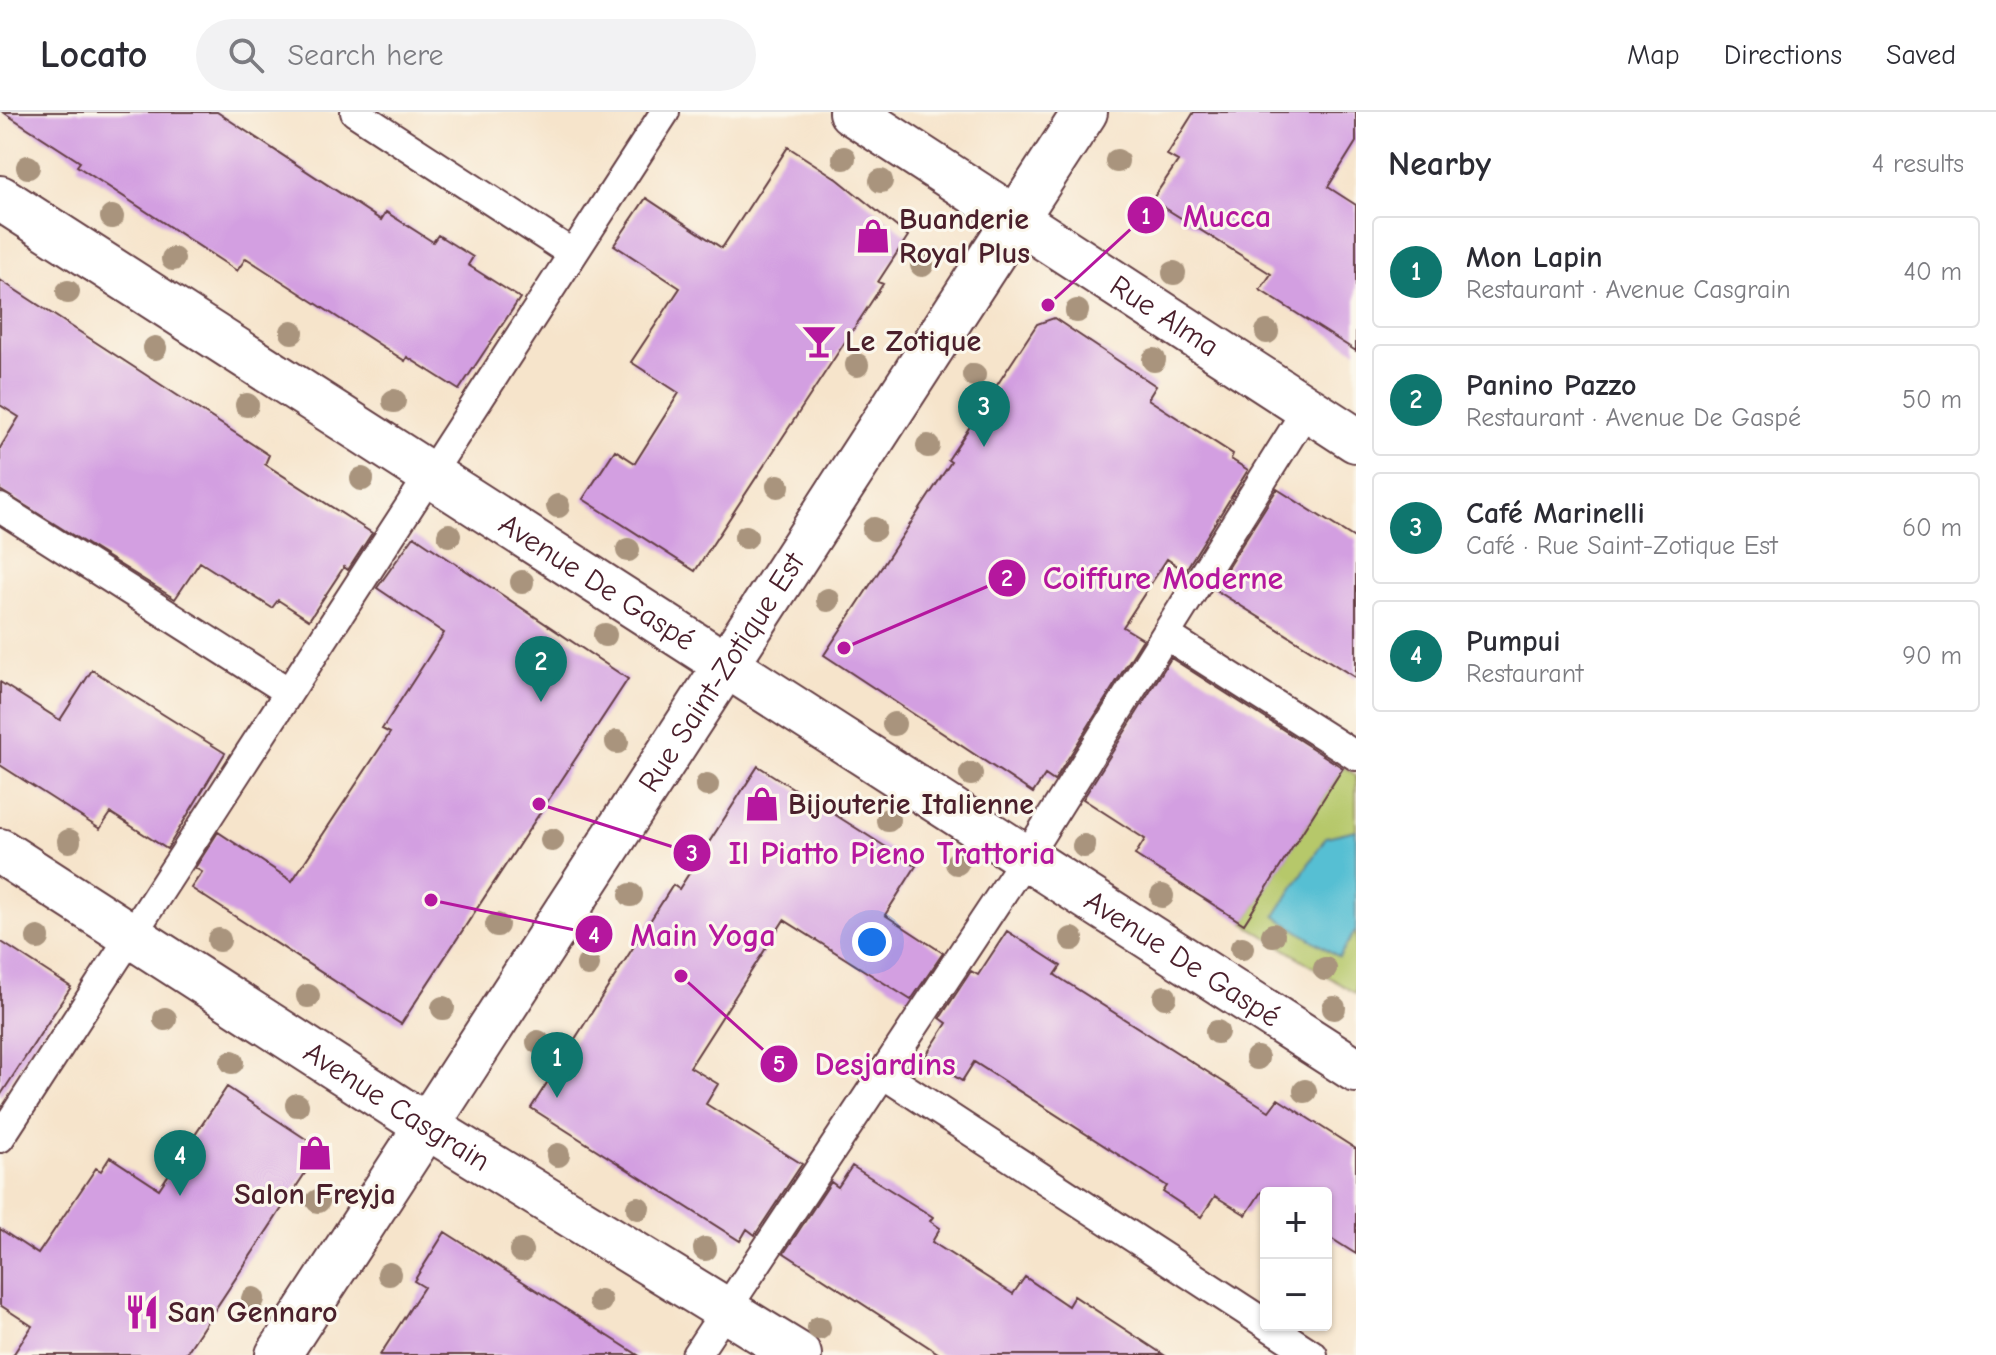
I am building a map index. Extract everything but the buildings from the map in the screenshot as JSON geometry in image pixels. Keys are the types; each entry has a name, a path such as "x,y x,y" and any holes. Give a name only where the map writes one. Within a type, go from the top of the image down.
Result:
{"street":[{"name":"Rue Alma","path":"851,112 1356,440"},
{"name":"Rue Saint-Zotique Est","path":"278,1355 1085,112"},
{"name":"Avenue De Gaspé","path":"0,198 1356,1070"},
{"name":"Avenue Casgrain","path":"0,851 428,1127 799,1355"}],"lane":[{"path":"355,112 573,254"},
{"path":"0,1138 665,112"},
{"path":"696,1355 1025,859 1307,409"},
{"path":"0,508 289,692"},
{"path":"1166,635 1356,756"},
{"path":"883,1074 1260,1320"},
{"path":"1276,1331 1313,1355"}],"green space":[{"path":"1343,767 1356,775 1356,994 1244,923"}],"water":[{"path":"1356,830 1356,930 1339,957 1275,916 1326,837"}],"place":[{"name":"Buanderie Royal Plus","path":"873,236"},
{"name":"Mucca","path":"1048,305"},
{"name":"Le Zotique","path":"819,341"},
{"name":"Café Marinelli","path":"984,447"},
{"name":"Coiffure Moderne","path":"844,648"},
{"name":"Panino Pazzo","path":"541,702"},
{"name":"Il Piatto Pieno Trattoria","path":"539,804"},
{"name":"Bijouterie Italienne","path":"762,804"},
{"name":"Main Yoga","path":"431,900"},
{"name":"Desjardins","path":"681,976"},
{"name":"Mon Lapin","path":"557,1098"},
{"name":"Salon Freyja","path":"315,1153"},
{"name":"Pumpui","path":"180,1196"},
{"name":"San Gennaro","path":"142,1312"}]}
